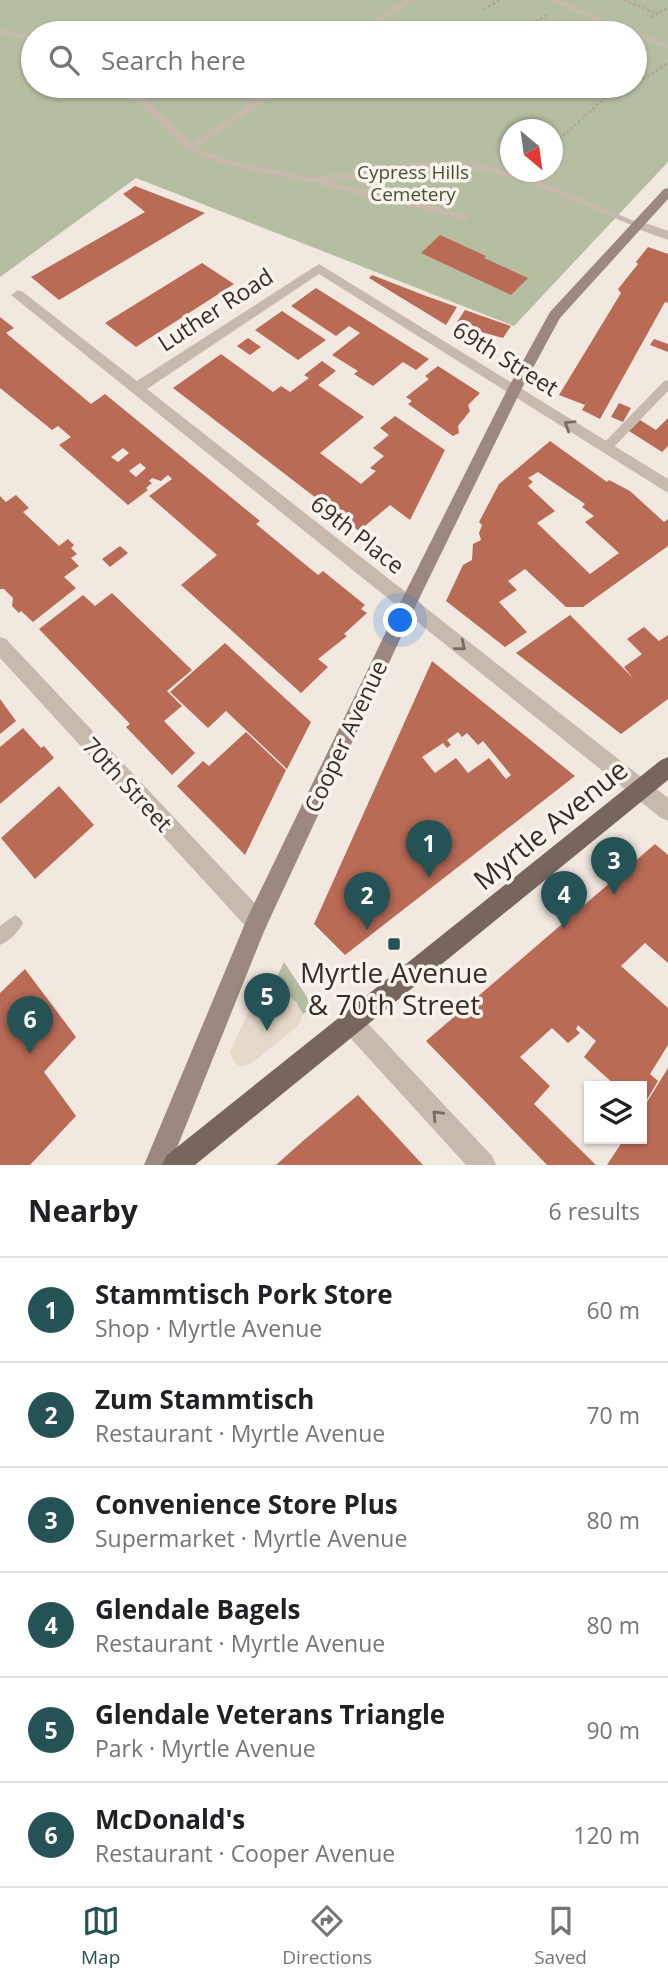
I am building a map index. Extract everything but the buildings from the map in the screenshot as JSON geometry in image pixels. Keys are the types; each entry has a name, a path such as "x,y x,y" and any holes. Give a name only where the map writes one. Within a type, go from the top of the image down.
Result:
{"main road":[{"name":"Cooper Avenue","path":"157,1165 257,922 408,604 514,390 555,315 668,192"},
{"name":"Myrtle Avenue","path":"175,1165 668,767"}],"street":[{"path":"637,224 668,236"},
{"name":"69th Street","path":"319,268 668,487"},
{"name":"Luther Road","path":"136,388 319,268"},
{"name":"69th Place","path":"18,295 668,811"},
{"name":"70th Street","path":"0,645 257,922"},
{"path":"351,1022 483,1165"}],"lane":[{"path":"378,21 410,0"},
{"path":"552,0 602,21"},
{"path":"0,31 21,35"},
{"path":"647,39 668,46"},
{"path":"137,98 190,148 227,162 466,217"},
{"path":"190,148 264,98"},
{"path":"309,180 366,176 419,165 477,168 519,177 637,224"},
{"path":"606,448 668,384"},
{"path":"0,937 15,923"}],"path":[{"path":"484,9 500,0"},
{"path":"624,0 657,14"},
{"path":"536,21 565,5"},
{"path":"651,17 668,8"},
{"path":"647,76 668,63"},
{"path":"563,136 605,98"}],"green space":[{"name":"Cypress Hills Cemetery","path":"0,0 668,0 668,162 514,326 136,178 0,277"},
{"path":"284,962 313,1006 247,1061 239,1057"}],"shaded area":[{"path":"272,981 296,1002 303,1014 298,1026 252,1063 241,1067 234,1062 230,1052 262,983"}],"place":[{"name":"Stammtisch Pork Store","path":"429,878"},
{"name":"Convenience Store Plus","path":"614,895"},
{"name":"Glendale Bagels","path":"564,929"},
{"name":"Zum Stammtisch","path":"367,930"},
{"name":"Myrtle Avenue & 70th Street","path":"394,944"},
{"name":"Glendale Veterans Triangle","path":"267,1031"},
{"name":"McDonald's","path":"30,1054"}]}
